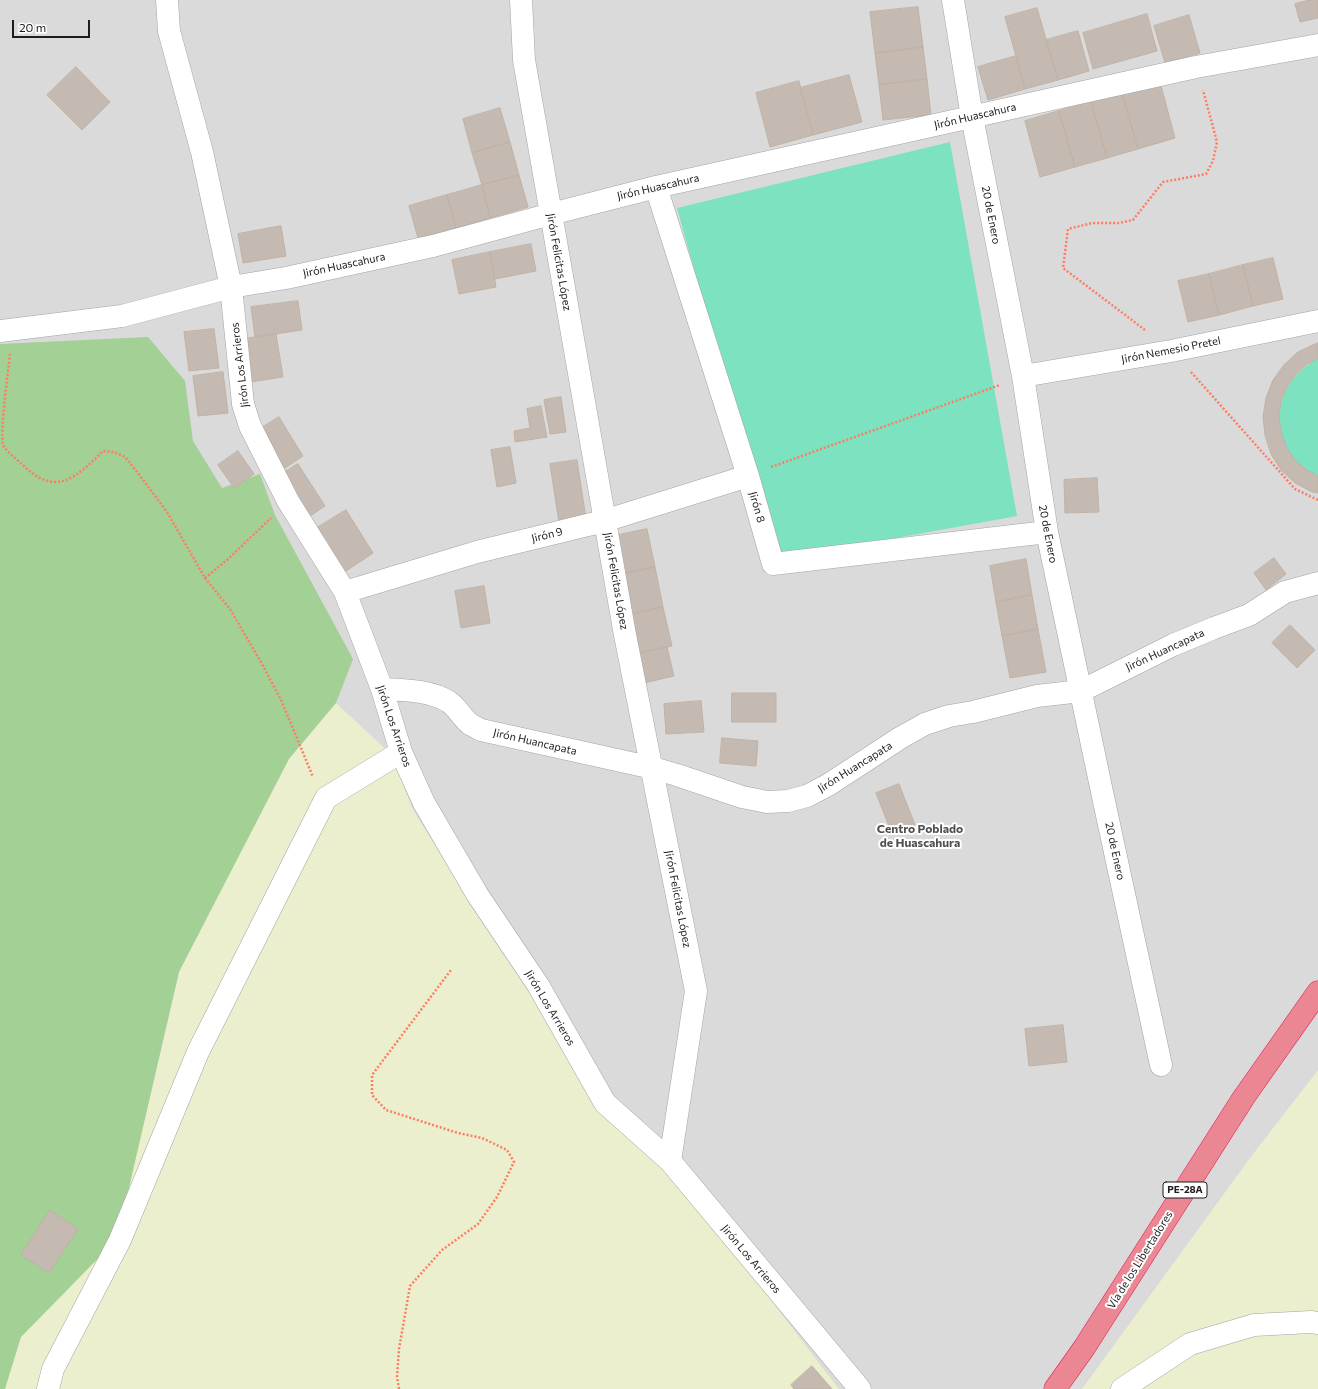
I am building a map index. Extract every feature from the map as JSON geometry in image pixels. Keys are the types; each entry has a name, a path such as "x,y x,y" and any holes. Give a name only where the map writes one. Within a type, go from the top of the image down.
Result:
{"highway":[{"name":"Vía de los Libertadores","path":"1055,1389 1084,1348 1244,1097 1318,992"}],"street":[{"name":"Jirón Los Arrieros","path":"167,0 169,31 202,152 231,287 243,404 250,426 288,501 345,592 382,689 401,752 424,802 473,887 538,985 605,1103 670,1161 860,1389"},
{"name":"Jirón Felicitas López","path":"521,0 524,60 604,521 625,635 653,768 696,991 670,1161"},
{"name":"20 de Enero","path":"952,0 972,117 1023,376 1047,532 1162,1065"},
{"name":"Jirón Huascahura","path":"6,330 59,325 122,316 231,287 286,278 433,246 656,187 1196,67 1318,44"},
{"name":"Jirón 8","path":"656,187 748,476 773,564 1047,532"},
{"name":"Jirón Nemesio Pretel","path":"1023,376 1171,351 1318,321"},
{"name":"Jirón 9","path":"345,592 477,552 604,521 748,476"},
{"name":"Jirón Huancapata","path":"382,689 411,690 436,696 448,702 460,712 470,724 481,730 653,768 742,797 767,802 788,801 807,796 828,785 900,738 925,724 949,716 1037,696 1081,691 1173,645 1249,615 1285,592 1318,583"},
{"path":"48,1389 53,1369 120,1240 198,1052 326,798 401,752"},
{"path":"1122,1389 1190,1344 1254,1325 1311,1322 1318,1323"}],"path":[{"path":"1196,67 1217,142 1213,161 1206,174 1163,182 1133,220 1119,223 1092,223 1068,230 1063,268 1171,351 1296,489 1318,500"},
{"path":"6,330 0,426 2,446 30,473 42,480 58,482 70,480 84,470 103,452 114,452 125,457 167,512 205,578 230,609 262,664 293,726 312,772 317,793 326,798"},
{"path":"748,476 1023,376"},
{"path":"205,578 227,560 288,501"},
{"path":"399,1389 397,1377 399,1349 410,1286 442,1250 478,1224 497,1196 514,1162 507,1150 482,1138 458,1133 386,1110 372,1095 372,1075 451,970"}],"shaded area":[{"path":"0,0 1318,0 1318,1221 1178,1389 5,1389 179,972 336,703 0,360"}],"green space":[{"path":"950,142 1017,516 775,560 677,208"},
{"path":"148,337 185,381 193,441 222,488 260,474 275,515 353,659 336,703 289,759 179,972 117,1239 21,1337 5,1389 0,1389 0,344"},
{"path":"1318,359 1318,476 1304,469 1292,456 1284,442 1280,426 1280,410 1284,395 1292,381 1303,368"},
{"path":"336,703 392,755 412,808 467,898 532,991 598,1108 667,1164 839,1389 5,1389 21,1337 117,1239 179,972 289,759"},
{"path":"1318,1070 1318,1389 1082,1389 1250,1158"}],"building":[{"path":"1310,0 1318,0 1318,18 1300,22 1295,4"},
{"path":"918,7 923,47 875,53 870,12"},
{"path":"1037,8 1058,80 1025,89 1005,17"},
{"path":"1147,14 1157,51 1093,69 1083,33"},
{"path":"1189,15 1200,53 1165,63 1154,26"},
{"path":"1078,31 1089,71 1058,80 1046,40"},
{"path":"923,47 927,79 879,85 875,53"},
{"path":"1016,56 1025,89 988,100 978,67"},
{"path":"76,67 110,102 82,130 47,95"},
{"path":"849,75 862,122 813,135 800,88"},
{"path":"927,79 931,115 883,120 879,85"},
{"path":"799,81 813,135 770,147 756,93"},
{"path":"1160,82 1175,138 1138,149 1122,93"},
{"path":"1122,93 1138,149 1107,158 1091,102"},
{"path":"1091,102 1107,158 1075,167 1059,111"},
{"path":"500,108 510,142 472,153 463,119"},
{"path":"1059,111 1075,167 1040,177 1025,121"},
{"path":"510,142 519,175 482,185 472,153"},
{"path":"519,175 528,207 490,218 482,185"},
{"path":"482,185 490,218 456,228 447,195"},
{"path":"447,195 456,228 418,238 409,206"},
{"path":"281,226 286,256 243,263 238,234"},
{"path":"531,244 536,271 495,279 490,252"},
{"path":"490,252 496,287 459,294 452,260"},
{"path":"1273,258 1283,299 1253,306 1243,265"},
{"path":"1243,265 1253,306 1219,315 1209,274"},
{"path":"1209,274 1219,315 1188,322 1178,281"},
{"path":"298,301 302,330 255,337 251,307"},
{"path":"214,329 219,368 189,371 184,332"},
{"path":"276,334 283,377 250,382 244,339"},
{"path":"1318,343 1318,359 1307,364 1296,374 1287,387 1281,401 1279,416 1281,431 1286,446 1294,459 1305,469 1318,476 1318,493 1312,492 1295,483 1281,470 1271,454 1265,435 1263,417 1266,398 1273,380 1284,365 1298,352"},
{"path":"223,372 228,413 198,416 193,376"},
{"path":"561,397 566,432 550,434 544,400"},
{"path":"541,406 547,437 515,442 514,431 530,428 527,409"},
{"path":"279,417 303,456 285,468 260,429"},
{"path":"510,447 516,483 497,487 491,450"},
{"path":"238,451 254,474 234,488 218,465"},
{"path":"577,460 586,519 559,523 550,464"},
{"path":"298,464 325,506 307,518 280,475"},
{"path":"1097,478 1099,512 1065,513 1064,480"},
{"path":"346,510 373,553 340,575 312,531"},
{"path":"647,529 655,567 617,575 609,537"},
{"path":"1274,558 1286,574 1266,590 1254,573"},
{"path":"1026,559 1032,595 996,602 990,566"},
{"path":"655,567 663,607 625,616 617,575"},
{"path":"484,586 490,623 461,628 455,591"},
{"path":"1032,595 1038,629 1002,636 996,602"},
{"path":"663,607 672,646 634,654 625,616"},
{"path":"1290,625 1315,650 1297,668 1272,643"},
{"path":"1038,629 1046,672 1010,678 1002,636"},
{"path":"667,647 674,676 640,684 634,654"},
{"path":"732,693 776,693 776,722 732,722"},
{"path":"701,701 704,732 666,734 664,704"},
{"path":"722,738 758,741 756,766 720,763"},
{"path":"899,784 915,825 892,834 876,793"},
{"path":"1063,1025 1067,1062 1029,1066 1025,1029"},
{"path":"50,1210 78,1229 49,1273 21,1255"},
{"path":"812,1366 832,1389 794,1389 791,1385"}],"district":[{"name":"Centro Poblado de Huascahura","path":"920,836"}]}
